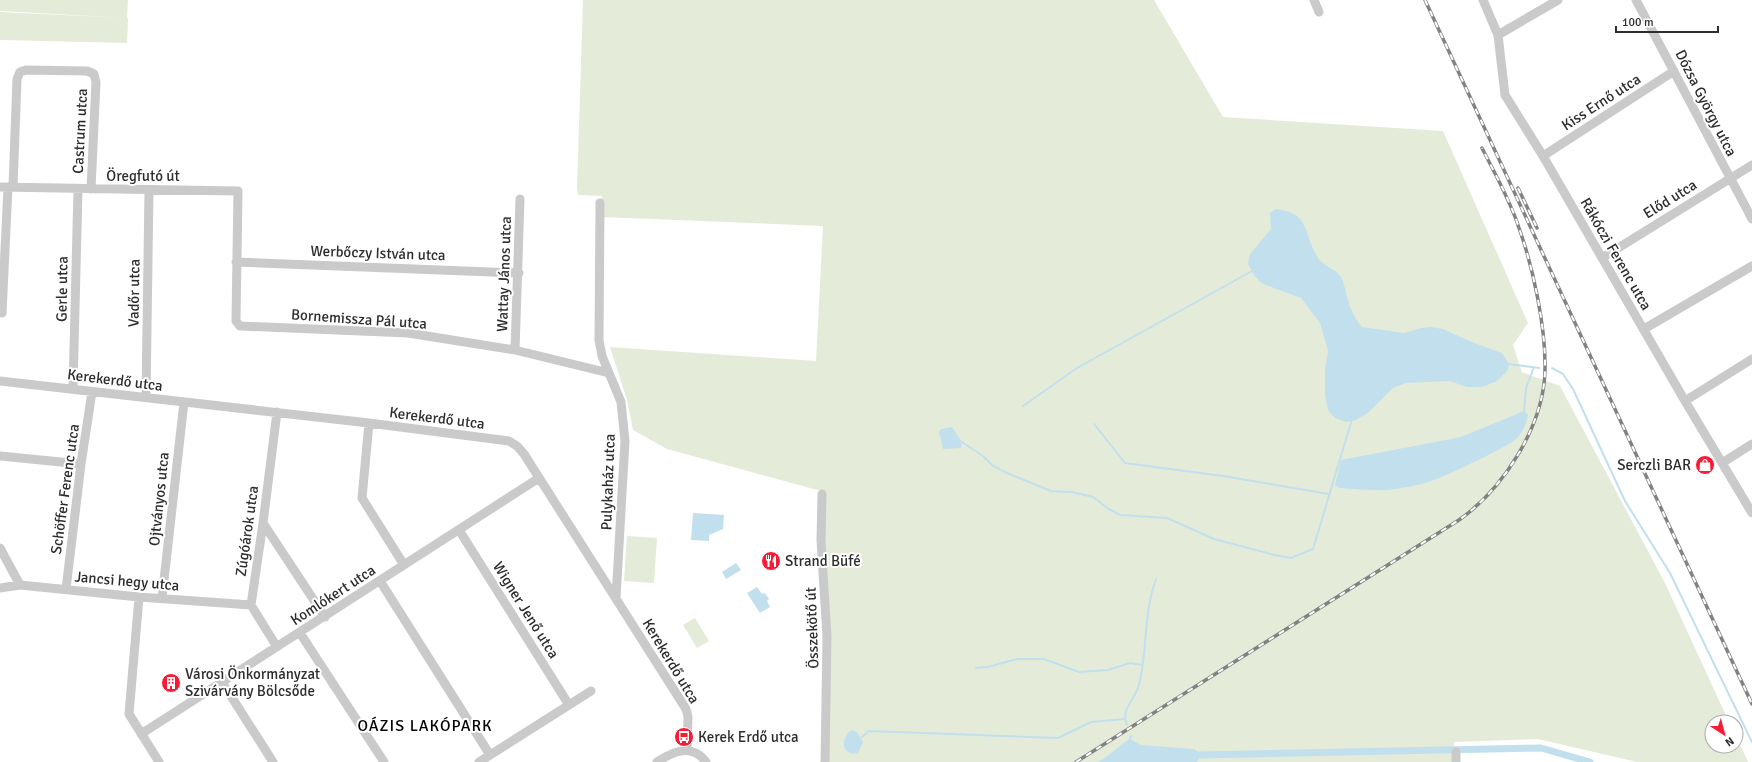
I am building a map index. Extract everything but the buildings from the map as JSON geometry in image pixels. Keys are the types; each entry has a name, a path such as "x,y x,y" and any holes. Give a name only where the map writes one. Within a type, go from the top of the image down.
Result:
{"street":[{"path":"1314,0 1319,12"},
{"name":"Rákóczi Ferenc utca","path":"1483,0 1498,36 1505,95 1543,156 1685,401 1752,512"},
{"path":"1498,36 1558,0"},
{"name":"Dózsa György utca","path":"1636,0 1752,220"},
{"name":"Castrum utca","path":"7,187 17,79 20,72 26,70 87,71 94,74 96,82 91,189"},
{"name":"Kiss Ernő utca","path":"1543,156 1674,71"},
{"name":"Előd utca","path":"1602,258 1752,165"},
{"path":"0,312 2,313 7,187"},
{"name":"Öregfutó út","path":"7,187 238,191"},
{"name":"Gerle utca","path":"73,389 78,189"},
{"name":"Vadőr utca","path":"146,397 149,190"},
{"name":"Bornemissza Pál utca","path":"238,191 236,322 240,326 408,333 515,350 609,373"},
{"name":"Wattay János utca","path":"515,350 519,273 520,199"},
{"name":"Pulykaház utca","path":"600,203 599,340 602,356 621,402 625,441 616,598"},
{"name":"Werbőczy István utca","path":"236,262 519,273"},
{"path":"1644,329 1752,266"},
{"path":"1685,401 1752,359"},
{"name":"Kerekerdő utca","path":"0,381 277,412 509,441 517,446 524,454 686,709 688,717 687,750"},
{"name":"Schöffer Ferenc utca","path":"66,589 81,464 92,392"},
{"name":"Ojtványos utca","path":"162,598 184,402"},
{"name":"Zúgóárok utca","path":"251,605 277,412"},
{"path":"369,423 362,498 404,565"},
{"path":"1722,462 1752,444"},
{"path":"0,456 81,464"},
{"name":"Komlókert utca","path":"141,734 539,478"},
{"name":"Összekötő út","path":"822,494 821,540 827,637 825,762"},
{"path":"263,524 325,617"},
{"name":"Wigner Jenő utca","path":"459,530 569,705"},
{"path":"0,548 20,585"},
{"path":"380,581 490,755"},
{"name":"Jancsi hegy utca","path":"0,588 20,585 139,597 251,605"},
{"path":"139,597 129,714 159,762"},
{"path":"251,605 277,647"},
{"path":"300,633 384,762"},
{"path":"222,682 273,762"},
{"path":"479,762 591,691"},
{"path":"657,762 673,752 687,750 699,754 706,762"}],"green space":[{"path":"0,0 128,0 127,18 0,11"},
{"path":"583,0 1154,0 1223,117 1443,131 1528,323 1513,345 1522,372 1560,386 1665,583 1725,714 1704,714 1704,754 1744,753 1748,762 1637,762 1538,739 1454,742 1453,762 825,762 821,491 667,449 633,430 627,400 610,347 816,361 823,226 601,217 602,196 578,195"},
{"path":"0,12 128,18 127,43 0,40"},
{"path":"627,536 657,538 654,583 624,581"},
{"path":"695,618 709,641 697,648 683,625"}],"water":[{"path":"1276,209 1287,211 1301,220 1313,249 1320,261 1336,271 1342,278 1351,310 1362,327 1404,333 1421,328 1431,327 1443,329 1474,343 1502,353 1509,364 1508,370 1497,381 1482,387 1467,387 1450,381 1406,383 1393,388 1368,413 1356,420 1346,422 1335,418 1328,410 1325,395 1325,368 1328,351 1320,323 1301,298 1261,283 1254,275 1248,264 1250,254 1271,229 1270,213"},
{"path":"1524,411 1528,415 1526,423 1520,435 1513,441 1477,461 1426,483 1388,490 1339,488 1335,485 1341,460 1461,437"},
{"path":"952,427 962,442 961,448 943,449 939,432 941,429"},
{"path":"693,513 724,515 723,529 709,535 709,541 691,540"},
{"path":"736,563 741,570 726,579 722,572"},
{"path":"757,587 762,594 765,593 769,599 767,601 770,607 760,613 747,593"},
{"path":"852,730 857,732 863,742 858,753 853,754 848,752 844,746 845,737"},
{"path":"1130,739 1141,745 1194,749 1197,751 1199,759 1197,762 1097,762 1102,760"}],"waterway":[{"path":"1023,406 1077,368 1252,271"},
{"path":"1508,364 1539,368"},
{"path":"1524,411 1526,388 1534,367"},
{"path":"1552,368 1563,374 1573,389 1625,501 1670,573 1752,742"},
{"path":"962,442 983,456 993,466 1051,491 1072,492 1093,497 1107,508 1120,515 1167,518 1214,539 1291,558 1313,549 1352,419"},
{"path":"1094,424 1125,463 1223,476 1329,494"},
{"path":"1127,725 1125,714 1137,690 1142,672 1147,618 1156,579"},
{"path":"976,668 988,667 1017,659 1044,659 1079,672 1108,670 1130,663 1142,665"},
{"path":"862,737 869,731 1058,738 1091,722 1124,719"},
{"path":"1199,755 1541,748 1590,762"}],"railway":[{"path":"1425,0 1752,704"},
{"path":"1076,762 1459,520 1475,507 1505,474 1529,434 1537,413 1543,391 1545,353 1538,298 1524,244 1511,207 1482,148"},
{"path":"1518,188 1537,228"}],"place":[{"name":"Serczli BAR","path":"1705,465"},
{"name":"Strand Büfé","path":"771,561"},
{"name":"Városi Önkormányzat Szivárvány Bölcsőde","path":"171,683"},
{"name":"Kerek Erdő utca","path":"684,737"}],"district":[{"name":"OÁZIS LAKÓPARK","path":"425,726"}]}
